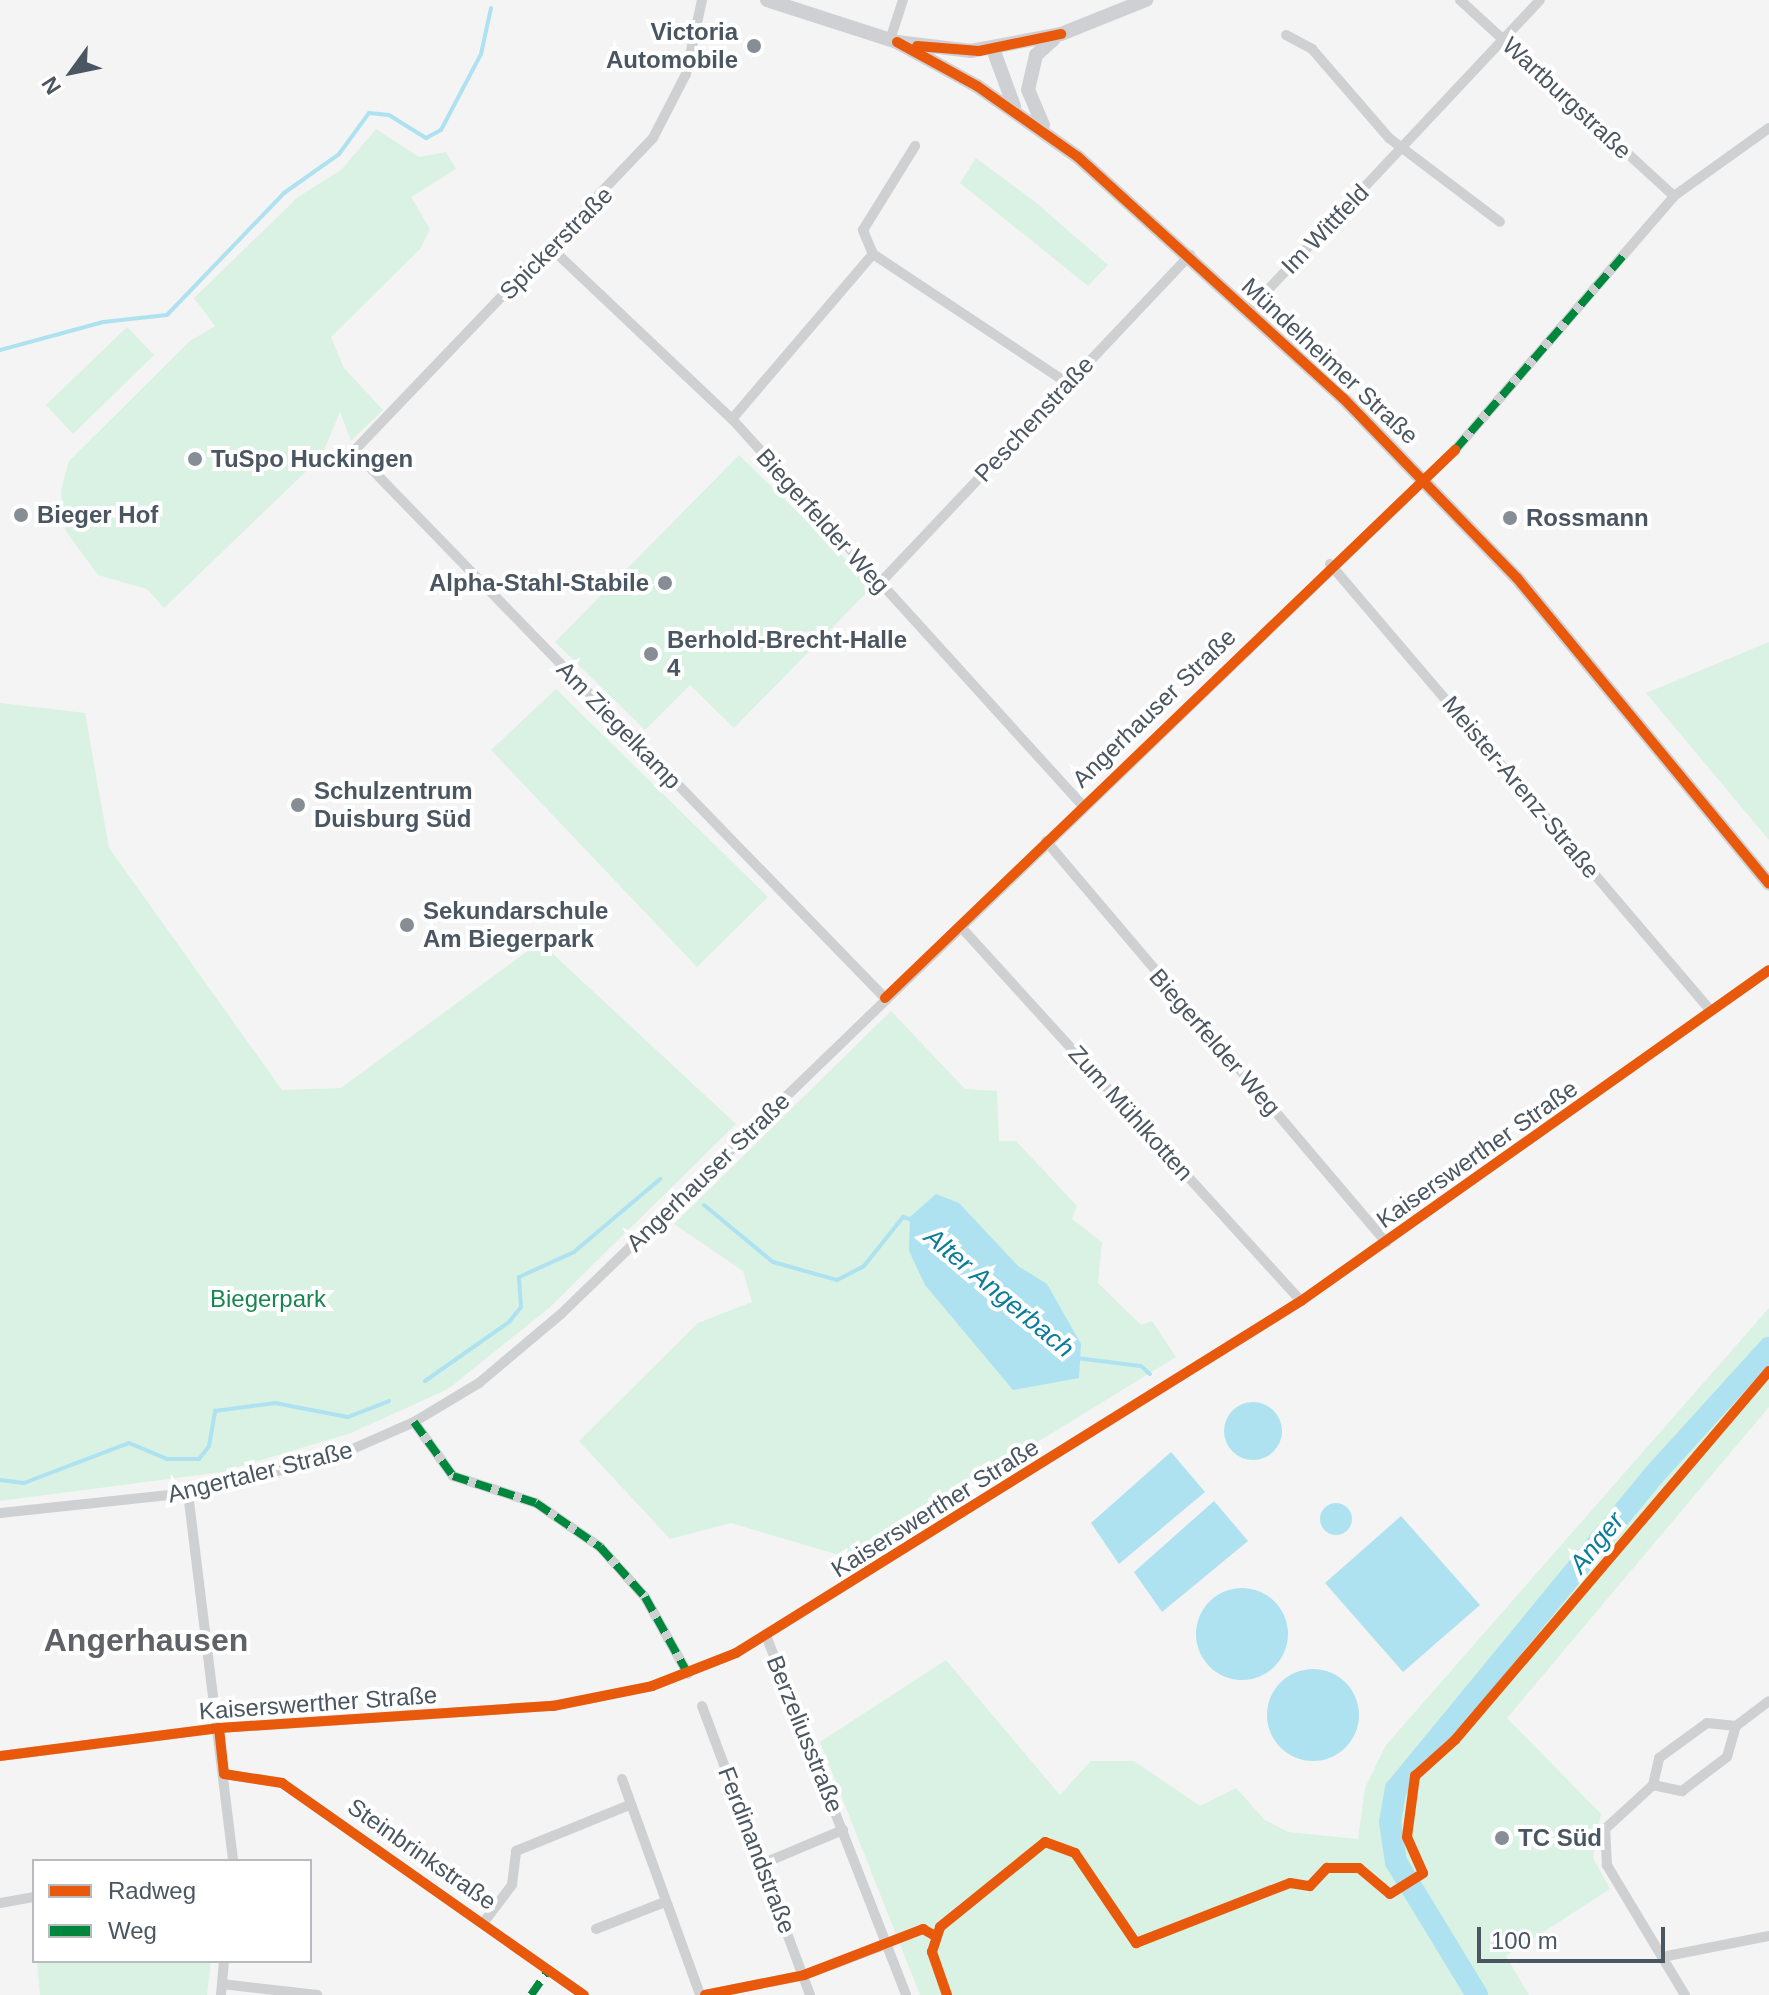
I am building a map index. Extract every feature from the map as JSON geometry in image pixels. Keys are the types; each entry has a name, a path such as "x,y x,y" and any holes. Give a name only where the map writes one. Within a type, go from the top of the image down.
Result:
{"main road":[{"path":"767,0 894,41 993,49 1061,34 1146,0"},
{"name":"Mündelheimer Straße","path":"1056,140 1029,105 1028,90 1036,55 1061,34"},
{"name":"Mündelheimer Straße","path":"894,41 1019,113 1056,140 1249,310 1423,478 1527,590 1769,884"},
{"name":"Mündelheimer Straße","path":"993,49 1003,88 1019,113"}],"street":[{"name":"Spickerstraße","path":"354,451 653,138 686,74 702,0"},
{"path":"894,41 903,0"},
{"name":"Wartburgstraße","path":"1460,0 1674,196"},
{"name":"Im Wittfeld","path":"1249,310 1540,0"},
{"path":"1286,35 1312,49 1403,148 1500,222"},
{"name":"Angerhauser Straße","path":"414,1422 479,1383 561,1314 1330,564 1455,450 1674,196 1769,128"},
{"path":"915,146 863,230 873,254 1067,383"},
{"name":"Biegerfelder Weg","path":"551,248 732,419 1083,806"},
{"path":"732,419 873,254"},
{"name":"Peschenstraße","path":"879,584 1190,255"},
{"name":"Am Ziegelkamp","path":"354,451 885,998"},
{"name":"Meister-Arenz-Straße","path":"1330,564 1711,1011"},
{"name":"Biegerfelder Weg","path":"1046,841 1386,1242"},
{"name":"Zum Mühlkotten","path":"960,926 1301,1301"},
{"name":"Kaiserswerther Straße","path":"0,1756 219,1728 553,1706 688,1674 767,1638 1301,1301 1769,970"},
{"path":"414,1422 453,1476 536,1503 600,1547 645,1597 688,1674"},
{"name":"Angertaler Straße","path":"0,1513 188,1493 332,1458 414,1422"},
{"path":"188,1493 233,1859"},
{"name":"Berzeliusstraße","path":"767,1638 906,1995"},
{"path":"1653,1785 1682,1791 1727,1757 1736,1726 1769,1701"},
{"name":"Ferdinandstraße","path":"702,1706 810,1995"},
{"path":"1685,1995 1667,1956 1621,1888 1603,1847 1613,1816 1653,1785 1659,1758 1707,1723 1736,1726"},
{"name":"Steinbrinkstraße","path":"224,1774 282,1783 584,1995"},
{"path":"622,1779 627,1806 702,1995 804,1975 887,1944"},
{"name":"Steinbrinkstraße","path":"484,1922 512,1885 516,1851 627,1806"},
{"name":"Berzeliusstraße","path":"762,1864 843,1830"},
{"path":"0,1903 32,1897"},
{"path":"596,1929 665,1902"},
{"path":"1667,1956 1769,1936"},
{"path":"224,1963 221,1989 317,1995"}],"green space":[{"name":"TuSpo Huckingen","path":"376,129 419,157 446,152 456,169 411,197 430,229 420,249 331,337 344,368 383,410 351,441 340,412 321,457 164,608 147,589 98,575 65,530 61,490 69,461 190,341 215,326 194,298 298,197 341,170"},
{"path":"976,158 1034,201 1108,265 1088,286 960,183"},
{"path":"127,327 154,355 73,434 46,405"},
{"path":"739,455 873,586 734,728 690,685 645,730 555,642"},
{"path":"1769,642 1769,840 1646,693"},
{"path":"556,689 768,897 697,967 491,750"},
{"name":"Biegerpark","path":"0,703 85,713 109,848 282,1090 341,1088 540,942 736,1124 549,1308 448,1389 351,1433 222,1472 0,1501"},
{"path":"891,1011 965,1089 997,1091 999,1141 1016,1141 1077,1206 1072,1219 1102,1242 1098,1283 1141,1325 1152,1321 1176,1357 849,1558 731,1523 670,1539 579,1441 698,1323 752,1302 743,1271 674,1224"},
{"path":"1769,1308 1769,1407 1507,1718 1601,1814 1593,1858 1610,1889 1506,1956 1529,1995 920,1995 820,1742 946,1660 1060,1795 1091,1761 1134,1761 1200,1806 1236,1788 1265,1820 1288,1832 1358,1839 1365,1788 1386,1745"},
{"path":"37,1963 211,1963 207,1995 40,1995"}],"water":[{"path":"936,1194 959,1203 1018,1266 1047,1284 1081,1344 1079,1378 1013,1390 925,1285 909,1251 910,1217"},
{"path":"1253,1402 1264,1404 1273,1411 1280,1420 1280,1442 1273,1451 1264,1458 1253,1460 1242,1458 1233,1451 1226,1442 1224,1431 1226,1420 1233,1411 1242,1404"},
{"path":"1171,1452 1205,1492 1119,1564 1091,1523"},
{"path":"1214,1501 1248,1541 1162,1612 1134,1572"},
{"path":"1336,1503 1347,1508 1352,1519 1347,1530 1336,1535 1325,1530 1320,1519 1325,1508"},
{"path":"1401,1516 1480,1605 1403,1672 1325,1583"},
{"path":"1242,1588 1260,1592 1274,1602 1284,1616 1288,1634 1284,1652 1274,1666 1260,1676 1242,1680 1224,1676 1210,1666 1200,1652 1196,1634 1200,1616 1210,1602 1224,1592"},
{"path":"1313,1669 1331,1673 1345,1683 1355,1697 1359,1715 1355,1733 1345,1747 1331,1757 1313,1761 1295,1757 1281,1747 1271,1733 1267,1715 1271,1697 1281,1683 1295,1673"}],"waterway":[{"name":"Alter Angerbach","path":"0,350 103,322 167,315 284,193 339,154 369,113 389,115 426,138 441,130 481,54 491,8"},
{"name":"Alter Angerbach","path":"425,1381 509,1322 521,1307 519,1277 574,1252 660,1179"},
{"name":"Alter Angerbach","path":"704,1205 773,1262 837,1280 864,1266 903,1217 913,1220"},
{"name":"Anger","path":"1477,1995 1396,1862 1390,1822 1396,1789 1653,1476 1769,1348"},
{"name":"Alter Angerbach","path":"1076,1358 1141,1366 1150,1374"},
{"name":"Alter Angerbach","path":"0,1480 24,1483 129,1443 167,1459 199,1459 209,1446 215,1411 275,1403 348,1417 389,1401"}],"marked path":[{"path":"1455,450 1623,256"},
{"path":"414,1422 453,1476 536,1503 600,1547 645,1597 688,1674"},
{"path":"531,1995 549,1969"}],"cycle path":[{"path":"917,46 979,51 1061,34"},
{"path":"897,42 977,86 1078,157 1343,398 1517,578 1769,884"},
{"path":"885,998 1455,450"},
{"path":"0,1756 219,1728 553,1706 652,1686 736,1653 1301,1301 1769,970"},
{"path":"947,1995 932,1952 940,1927 1045,1842 1075,1853 1136,1943 1290,1883 1310,1886 1327,1868 1359,1868 1390,1894 1423,1873 1407,1837 1415,1776 1455,1740 1769,1371"},
{"path":"219,1728 224,1774 282,1783 584,1995"},
{"path":"705,1995 804,1975 923,1929 935,1936"}],"place":[{"name":"Victoria Automobile","path":"754,46"},
{"name":"TuSpo Huckingen","path":"195,459"},
{"name":"Bieger Hof","path":"21,515"},
{"name":"Rossmann","path":"1510,518"},
{"name":"Alpha-Stahl-Stabile","path":"665,583"},
{"name":"Berhold-Brecht-Halle 4","path":"651,654"},
{"name":"Schulzentrum Duisburg Süd","path":"298,805"},
{"name":"Sekundarschule Am Biegerpark","path":"407,925"},
{"name":"TC Süd","path":"1502,1838"}],"district":[{"name":"Angerhausen","path":"146,1640"}]}
